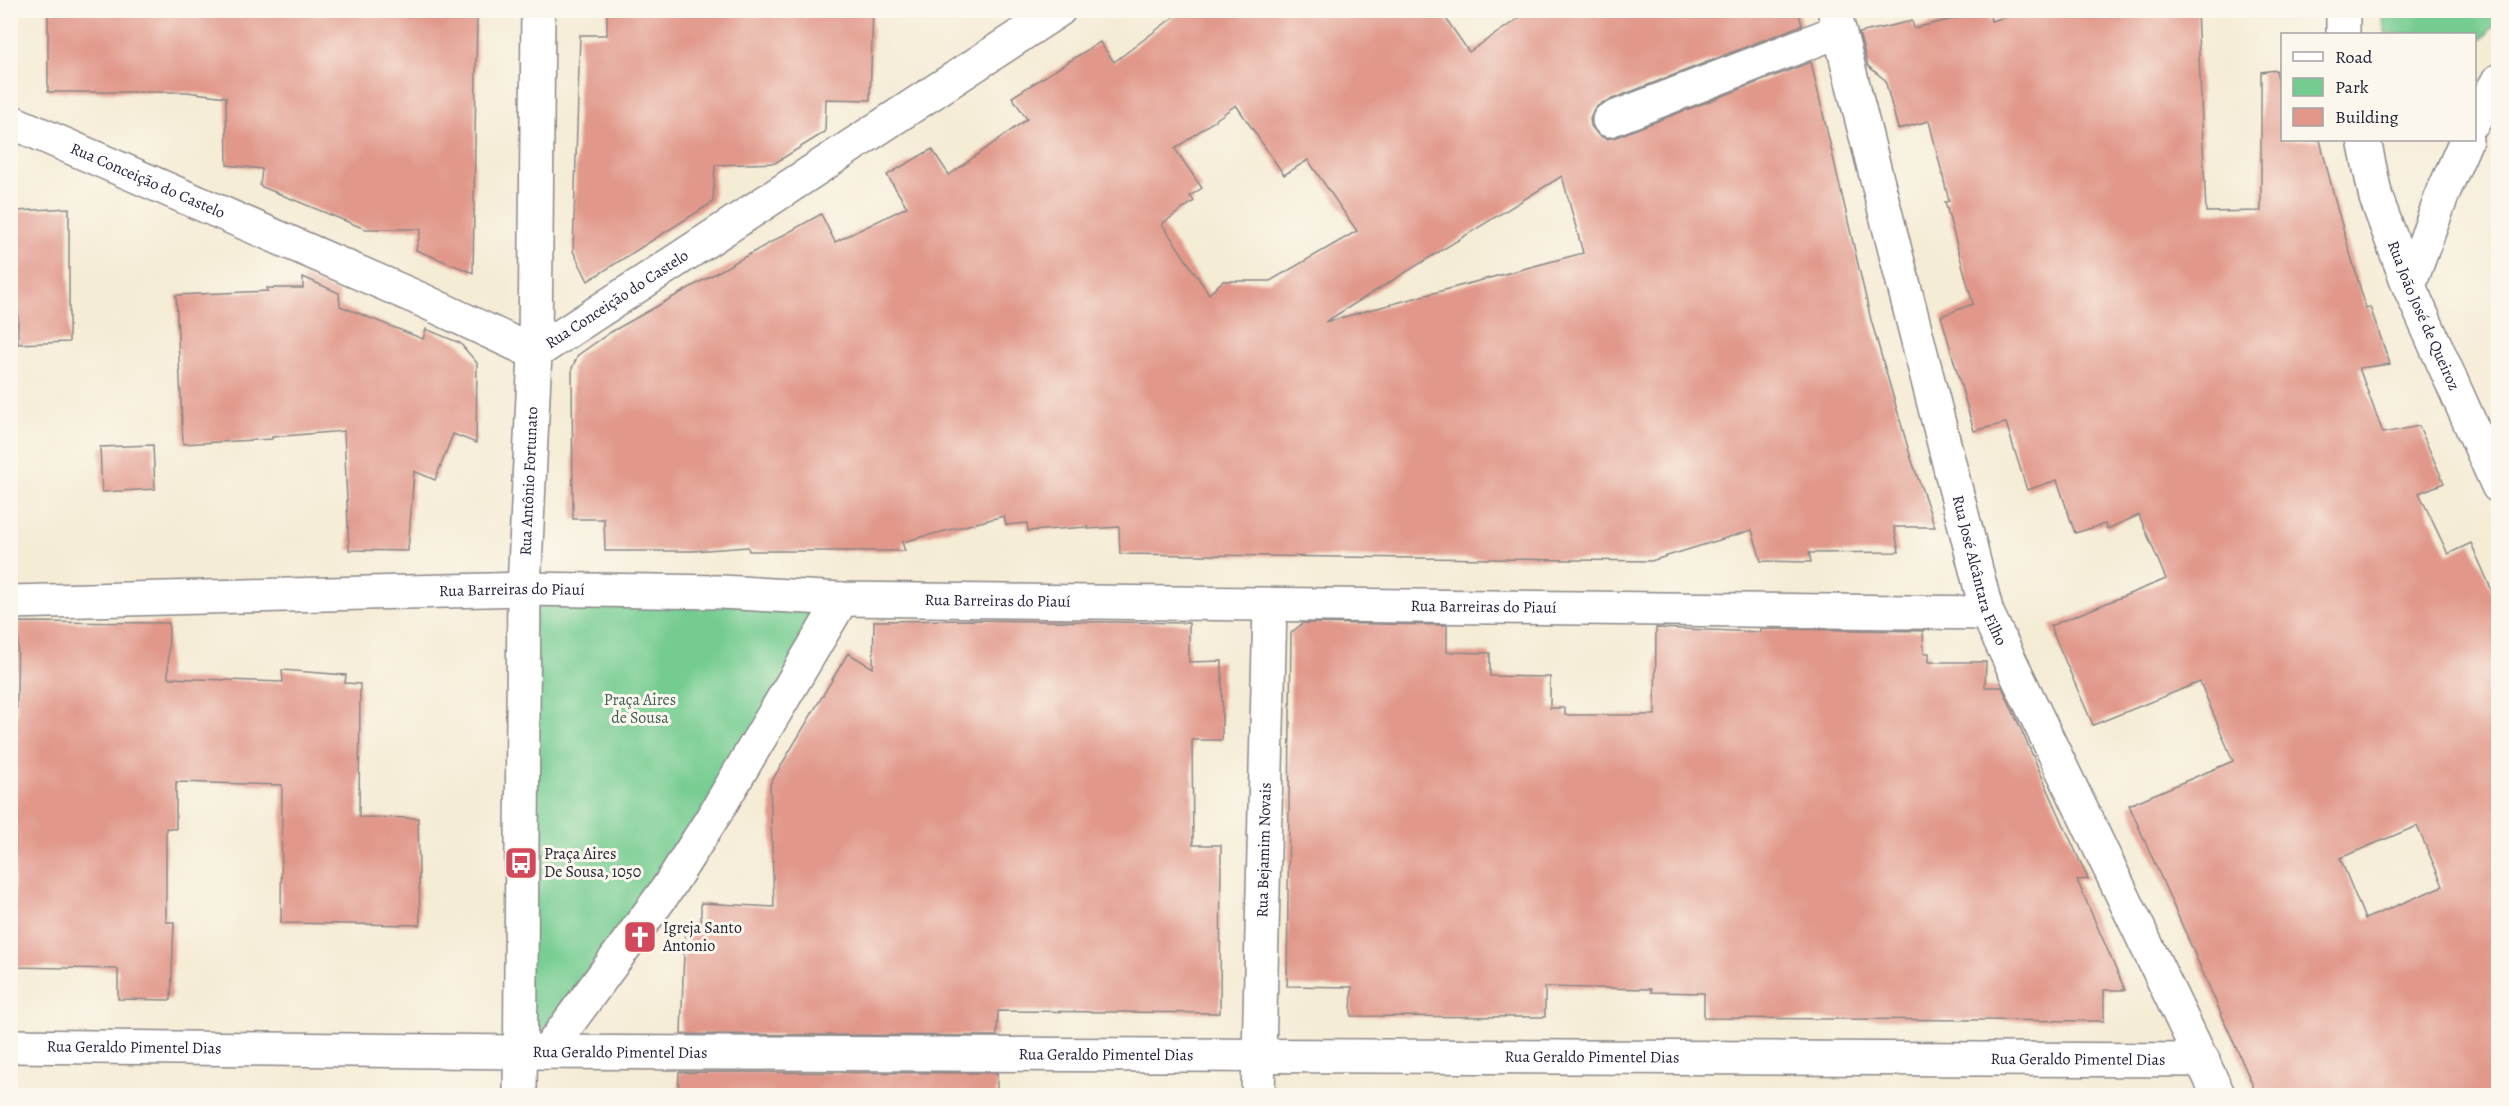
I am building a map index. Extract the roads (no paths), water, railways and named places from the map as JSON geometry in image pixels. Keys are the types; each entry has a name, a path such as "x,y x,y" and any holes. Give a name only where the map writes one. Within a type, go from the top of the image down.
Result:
{"street":[{"name":"Rua Antônio Fortunato","path":"520,1095 534,1052 524,589 535,352 537,10"},
{"name":"Rua Conceição do Castelo","path":"10,121 535,352 1059,10"},
{"path":"2343,10 2343,33"},
{"path":"1609,120 1836,21"},
{"name":"Rua José Alcântara Filho","path":"1836,21 1987,613 2219,1095"},
{"path":"2476,118 2499,81"},
{"name":"Rua João José de Queiroz","path":"2364,141 2376,198 2409,286 2499,486"},
{"path":"2409,286 2466,141"},
{"name":"Rua Barreiras do Piauí","path":"10,602 524,589 722,592 842,599 1987,613"},
{"path":"534,1052 673,879 716,812 842,599"},
{"name":"Rua Bejamim Novais","path":"1258,1095 1257,1055 1270,605"},
{"name":"Rua Geraldo Pimentel Dias","path":"10,1046 534,1052 2203,1060"}],"place":[{"name":"Praça Aires De Sousa, 1050","path":"521,863"},
{"name":"Igreja Santo Antonio","path":"640,937"}],"park label":[{"name":"Praça Aires de Sousa","path":"640,709"}]}
